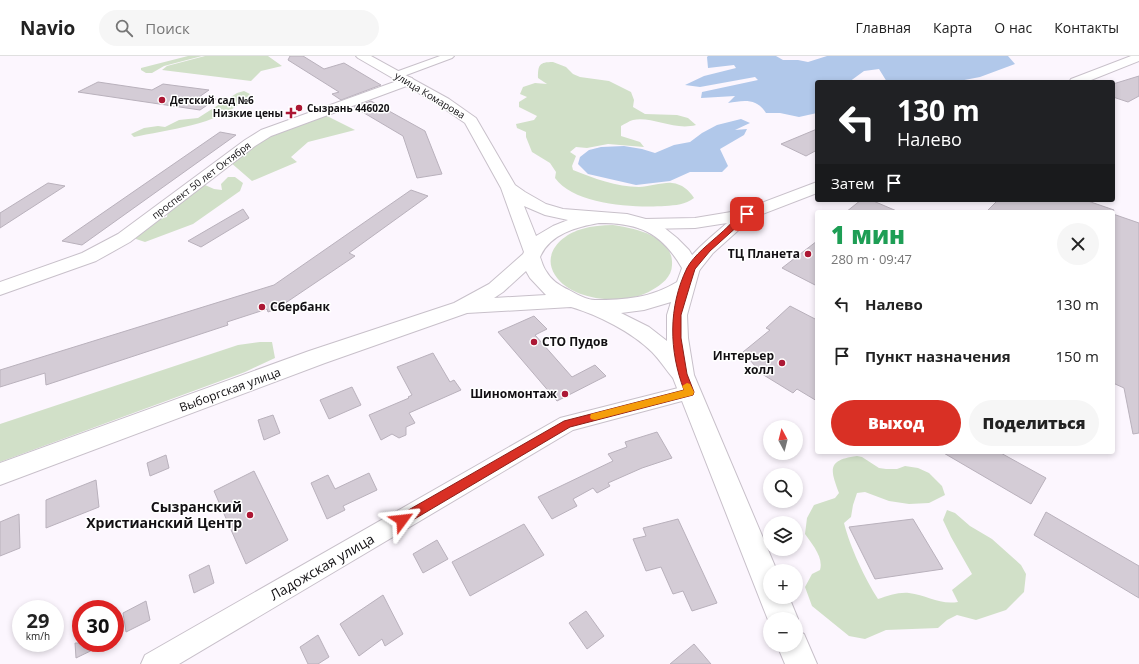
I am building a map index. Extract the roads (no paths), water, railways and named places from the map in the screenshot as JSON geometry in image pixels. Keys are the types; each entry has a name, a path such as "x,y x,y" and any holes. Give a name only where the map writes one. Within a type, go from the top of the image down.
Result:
{"main road":[{"name":"улица Комарова","path":"362,56 458,110 471,121 509,188"},
{"path":"1080,80 1139,57"},
{"name":"проспект 50 лет Октября","path":"0,289 89,256 124,238 250,143 266,133 403,78"},
{"path":"509,188 523,199 547,210 573,216 628,220 644,224 695,223 747,214 815,188"},
{"path":"509,188 532,254 537,274 551,289 642,332 660,347 686,383"},
{"path":"461,308 504,303 582,303 616,307 638,305 660,300 677,292 707,249 747,214"},
{"path":"461,308 496,288 532,254 541,242 558,230 582,221 599,218"},
{"path":"644,224 677,246 688,276 677,315 677,338 686,383 763,572"},
{"name":"Выборгская улица","path":"0,474 317,358 461,308"},
{"path":"796,652 801,664"}],"street":[{"path":"403,78 449,56"},
{"name":"Ладожская улица","path":"154,664 567,424 686,383"}],"water":[{"path":"776,56 783,60 808,62 827,56 1008,56 1015,64 980,77 964,80 886,80 879,69 864,71 852,80 815,80 815,113 799,117 780,113 766,113 759,105 750,101 728,103 735,96 701,98 702,92 758,80 755,77 700,87 685,85 704,76 736,68 734,65 708,68 707,57"},
{"path":"741,119 750,123 735,130 747,129 744,135 720,149 728,166 722,172 690,172 670,181 636,185 588,174 578,164 580,157 589,150 601,147 624,146 655,153 674,145 690,142 702,133 717,125"}],"place":[{"name":"Детский сад №6","path":"162,100"},
{"name":"Сызрань 446020","path":"299,108"},
{"name":"Низкие цены","path":"291,113"},
{"name":"ТЦ Планета","path":"808,254"},
{"name":"Сбербанк","path":"262,307"},
{"name":"СТО Пудов","path":"534,342"},
{"name":"Интерьер холл","path":"782,363"},
{"name":"Шиномонтаж","path":"565,394"},
{"name":"Сызранский Христианский Центр","path":"250,515"}]}
